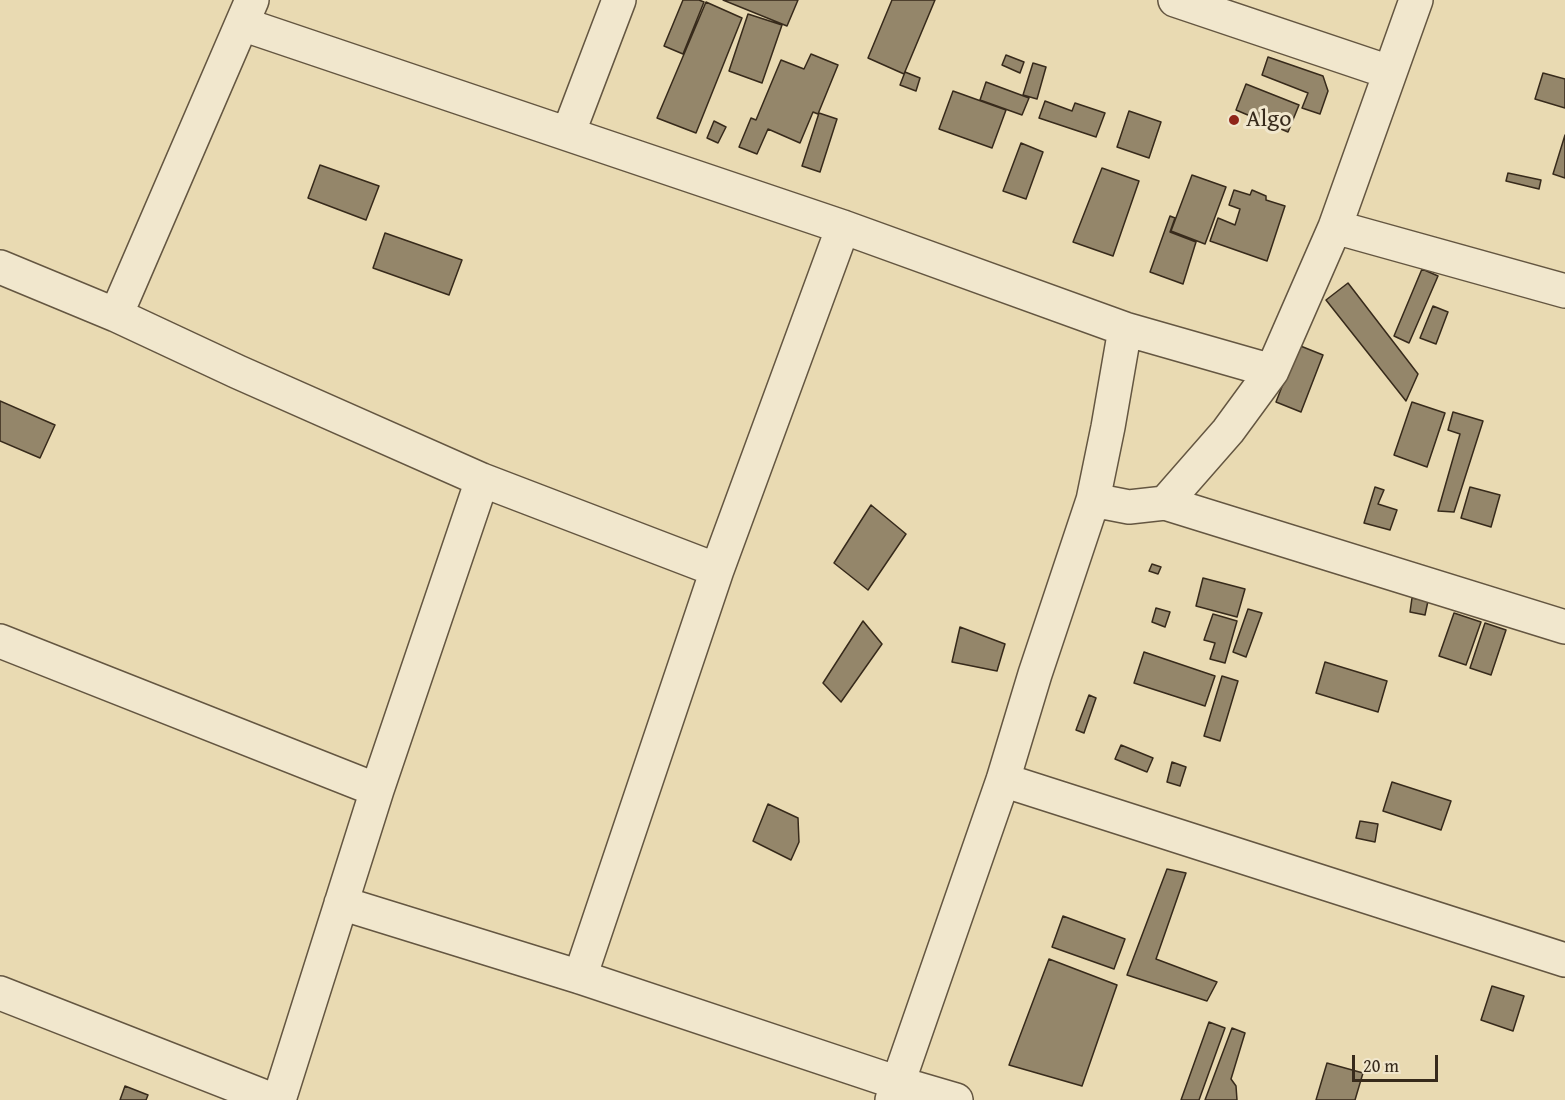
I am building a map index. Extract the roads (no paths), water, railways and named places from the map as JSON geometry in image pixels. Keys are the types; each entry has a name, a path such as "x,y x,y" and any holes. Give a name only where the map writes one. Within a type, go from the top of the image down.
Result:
{"street":[{"path":"568,134 619,0"},
{"path":"1175,0 1389,72"},
{"path":"1165,503 1228,431 1272,371 1335,227 1416,0"},
{"path":"116,315 247,12 568,134 843,227 1125,329 1272,371"},
{"path":"580,977 717,570 843,227"},
{"path":"1335,227 1565,291"},
{"path":"0,267 116,315 238,372 482,480 717,570"},
{"path":"895,1091 1003,780 1035,674 1093,500 1125,329"},
{"path":"279,1100 376,790 482,480"},
{"path":"1093,500 1129,507 1165,503 1565,627"},
{"path":"0,641 376,790"},
{"path":"1003,780 1565,960"},
{"path":"341,903 580,977 895,1091 956,1100"},
{"path":"0,993 273,1100"}],"place":[{"name":"Algo","path":"1234,120"}]}
